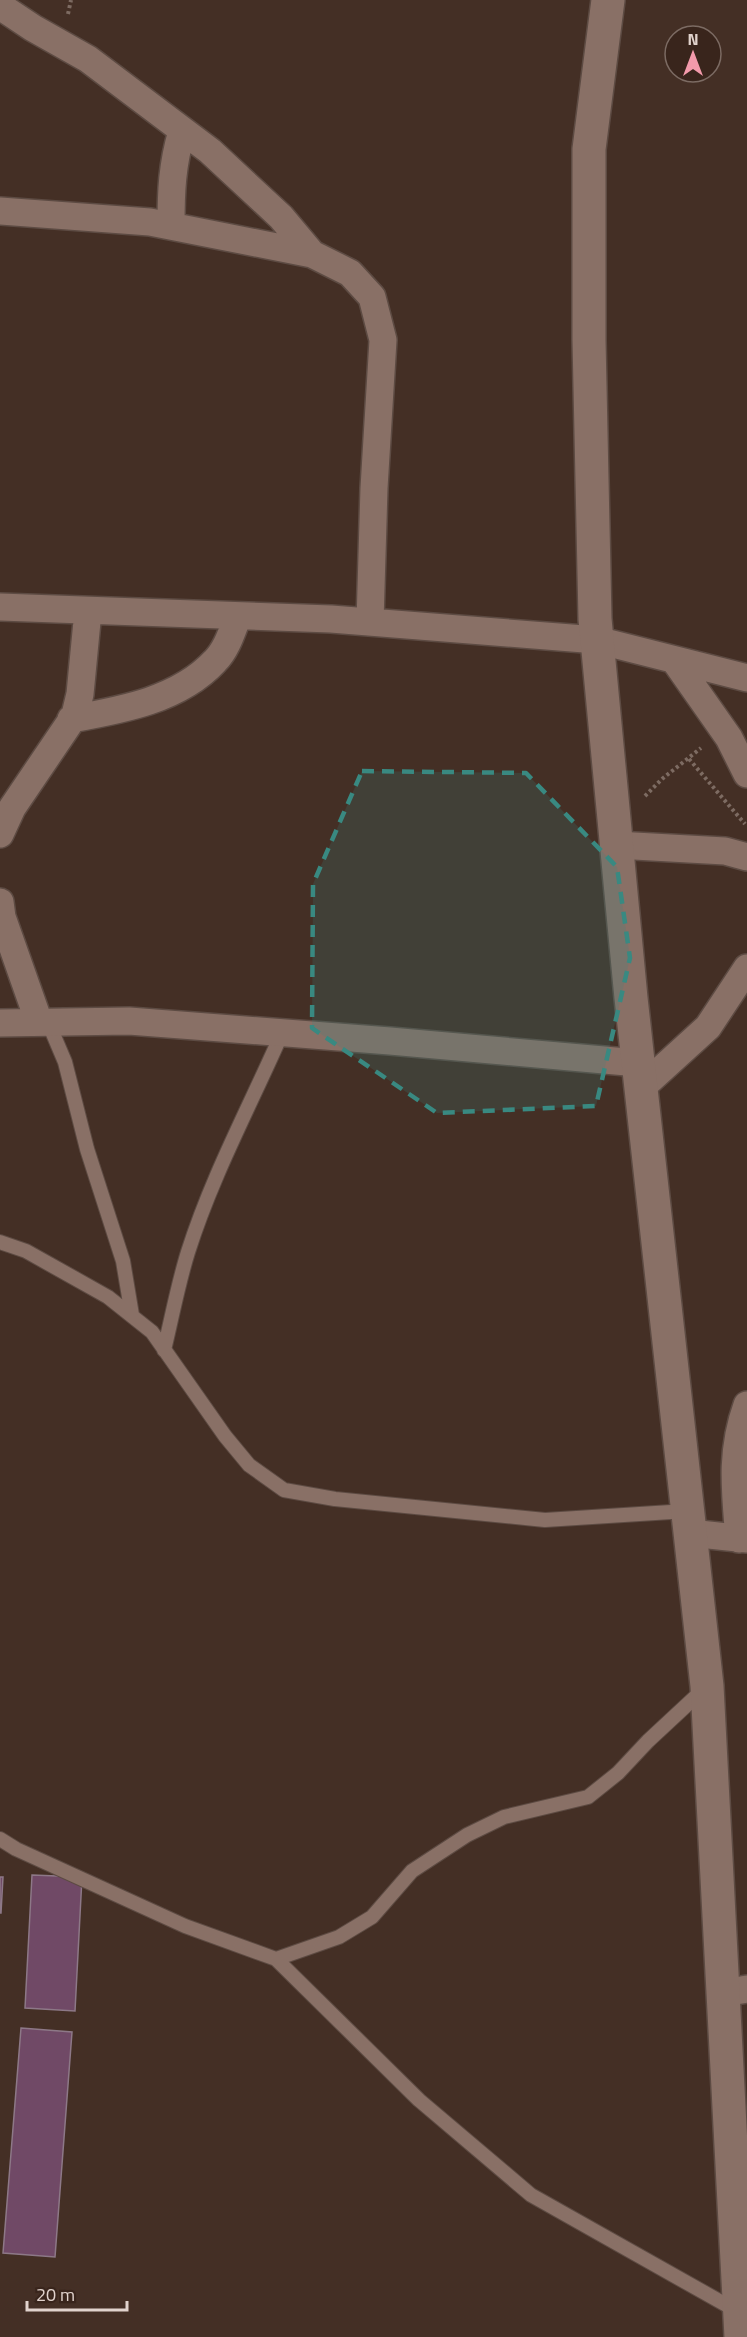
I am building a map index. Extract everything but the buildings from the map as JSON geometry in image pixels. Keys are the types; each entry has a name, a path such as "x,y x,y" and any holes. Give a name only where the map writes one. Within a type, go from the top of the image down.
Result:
{"street":[{"path":"608,0 589,149 589,340 597,640 639,1076 707,1686 735,1991 740,2324"},
{"path":"0,6 33,28 88,59 210,151 281,217 312,254"},
{"path":"171,226 173,160 182,131"},
{"path":"0,211 150,222 312,254 350,273 372,297 383,340 374,488 370,622"},
{"path":"0,608 370,622 597,640 747,678"},
{"path":"0,834 12,808 75,715 80,694 88,611"},
{"path":"71,719 110,712 168,694 195,679 216,660 227,644 238,616"},
{"path":"675,661 722,729 747,774"},
{"path":"615,835 747,856"},
{"path":"0,902 2,917 43,1022"},
{"path":"0,1023 129,1021 282,1033 639,1076 708,1028 747,968"},
{"path":"689,1522 743,1539 733,1470 741,1420 747,1405"}],"lane":[{"path":"43,1022 65,1062 87,1149 123,1261 132,1315"},
{"path":"164,1350 188,1252 225,1153 253,1099 282,1033"},
{"path":"0,1242 26,1251 108,1297 152,1332 225,1436 249,1465 284,1490 336,1499 544,1520 689,1522"},
{"path":"276,1959 339,1937 372,1917 412,1871 467,1835 504,1817 588,1797 618,1773 648,1741 707,1686"},
{"path":"0,1839 16,1849 185,1926 276,1959 419,2100 531,2195 740,2324"}],"path":[{"path":"615,835 662,779 722,729"},
{"path":"688,759 747,826"}],"highlighted area":[{"path":"362,771 526,773 617,867 630,958 596,1106 437,1113 312,1028 313,884"}]}
